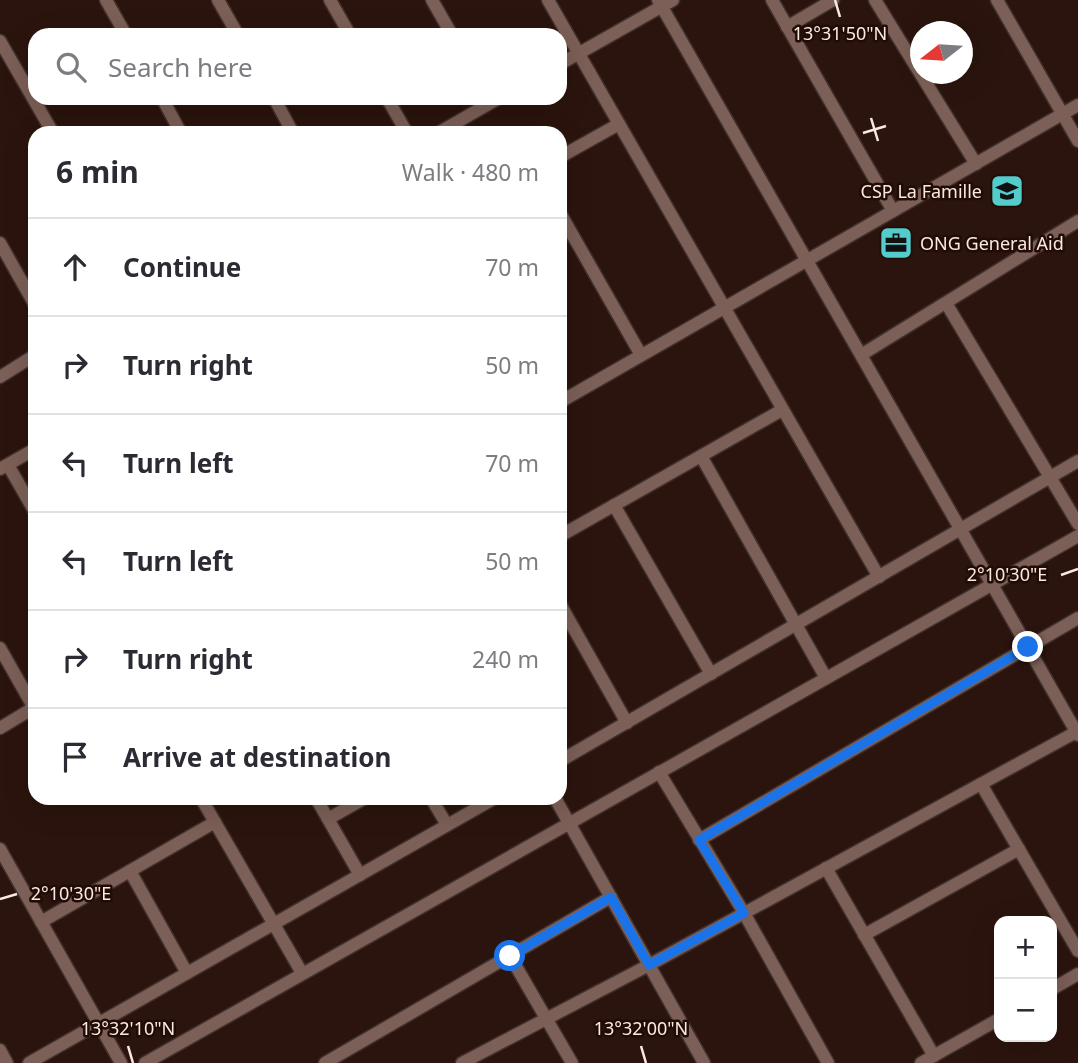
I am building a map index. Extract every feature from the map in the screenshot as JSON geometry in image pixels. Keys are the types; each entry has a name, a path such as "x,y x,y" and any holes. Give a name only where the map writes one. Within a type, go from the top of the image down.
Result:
{"street":[{"path":"106,0 122,28"},
{"path":"218,0 234,28"},
{"path":"330,0 346,28"},
{"path":"432,0 448,28"},
{"path":"548,0 564,28"},
{"path":"772,0 893,211"},
{"path":"787,27 833,0"},
{"path":"875,0 976,164"},
{"path":"997,0 1078,141"},
{"path":"462,1063 649,965 1077,732 807,260 665,2 567,60"},
{"path":"567,34 879,577"},
{"path":"1,43 28,91"},
{"path":"36,105 48,126"},
{"path":"165,105 175,126"},
{"path":"278,105 289,126"},
{"path":"391,105 403,126"},
{"path":"450,126 484,105"},
{"path":"567,397 1078,105"},
{"path":"567,153 619,124"},
{"path":"862,355 1078,221"},
{"path":"567,225 641,355"},
{"path":"2,249 28,293"},
{"path":"946,303 1078,524"},
{"path":"0,377 28,359"},
{"path":"567,532 782,410"},
{"path":"28,453 4,467 28,502"},
{"path":"701,456 826,678"},
{"path":"567,757 1078,461"},
{"path":"614,505 711,674"},
{"path":"145,1063 1078,536"},
{"path":"567,616 627,723"},
{"path":"699,840 1078,618"},
{"path":"0,648 28,697"},
{"path":"0,728 28,712"},
{"path":"659,772 744,913 828,1063"},
{"path":"981,784 1078,951"},
{"path":"205,805 302,973"},
{"path":"320,805 360,875"},
{"path":"328,819 353,805"},
{"path":"435,805 447,825"},
{"path":"29,1063 483,805"},
{"path":"559,805 702,1059 686,1063"},
{"path":"41,922 215,822"},
{"path":"864,935 1019,849"},
{"path":"1,852 121,1063"},
{"path":"826,868 933,1056"},
{"path":"130,871 187,973"},
{"path":"325,1063 611,897"},
{"path":"510,956 572,1063"},
{"path":"1057,986 1078,974"},
{"path":"921,1063 994,1021"},
{"path":"0,1051 7,1063"}],"place":[{"name":"CSP La Famille","path":"1007,191"},
{"name":"ONG General Aid","path":"896,243"}],"route":[{"path":"510,956 611,897 649,965 744,913 699,840 1028,647"}]}
